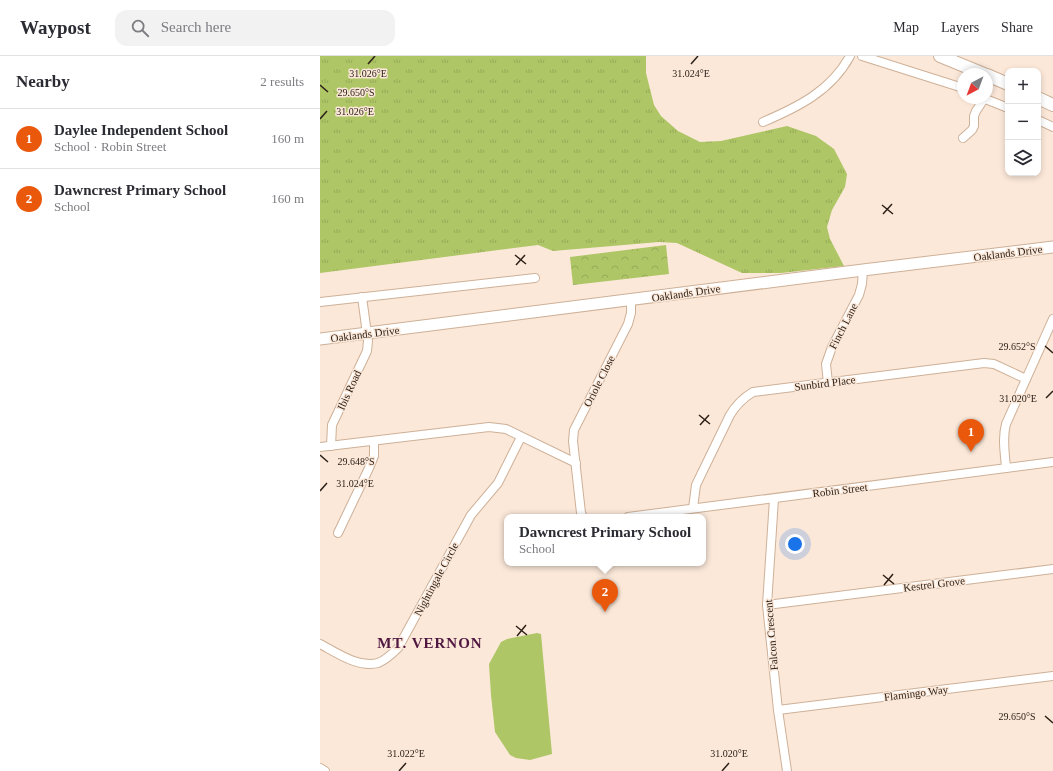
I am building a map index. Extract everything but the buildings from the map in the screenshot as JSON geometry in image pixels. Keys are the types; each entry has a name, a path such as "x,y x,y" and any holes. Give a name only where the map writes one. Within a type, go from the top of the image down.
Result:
{"main road":[{"path":"940,56 969,68"},
{"path":"993,78 1005,83"},
{"path":"1041,99 1053,105"}],"street":[{"path":"763,122 798,106 823,89 837,76 850,56"},
{"path":"862,56 957,86"},
{"path":"993,102 1005,107"},
{"path":"963,138 972,130 974,126 974,116 980,104"},
{"path":"1041,121 1053,127"},
{"name":"Oaklands Drive","path":"320,339 863,270 1053,248"},
{"name":"Finch Lane","path":"828,383 826,364 832,347 859,295 862,284 863,270"},
{"path":"320,302 535,278"},
{"name":"Ibis Road","path":"331,446 332,425 367,351 368,341 362,297"},
{"name":"Oriole Close","path":"576,463 573,441 574,430 628,324 632,313 631,300"},
{"path":"1006,468 1004,434 1006,424 1053,319"},
{"name":"Sunbird Place","path":"693,508 694,492 699,478 730,414 744,398 753,392 984,363 999,366 1026,379"},
{"path":"320,447 374,442 489,427 506,429 576,463 582,514"},
{"name":"Nightingale Circle","path":"320,644 355,662 368,664 379,663 389,657 398,648 468,520 498,483 521,437"},
{"path":"338,533 374,456 374,442"},
{"name":"Robin Street","path":"650,514 1053,462"},
{"name":"Falcon Crescent","path":"774,499 767,605 778,710 787,771"},
{"name":"Kestrel Grove","path":"767,605 1053,569"},
{"name":"Flamingo Way","path":"778,710 1053,676"},
{"path":"320,768 325,771"}],"green space":[{"path":"320,56 646,56 646,73 654,105 661,116 678,131 700,142 721,141 787,126 816,136 834,149 847,174 845,187 832,210 827,227 830,239 844,266 781,273 742,273 677,243 659,242 553,251 538,245 320,273"},
{"path":"666,245 669,274 573,285 570,257"},
{"path":"537,633 541,634 552,754 530,760 516,758 510,755 495,732 489,664 501,642 507,639"}],"place":[{"name":"Daylee Independent School","path":"971,452"},
{"name":"Dawncrest Primary School","path":"605,612"}],"district":[{"name":"MT. VERNON","path":"430,643"}]}
